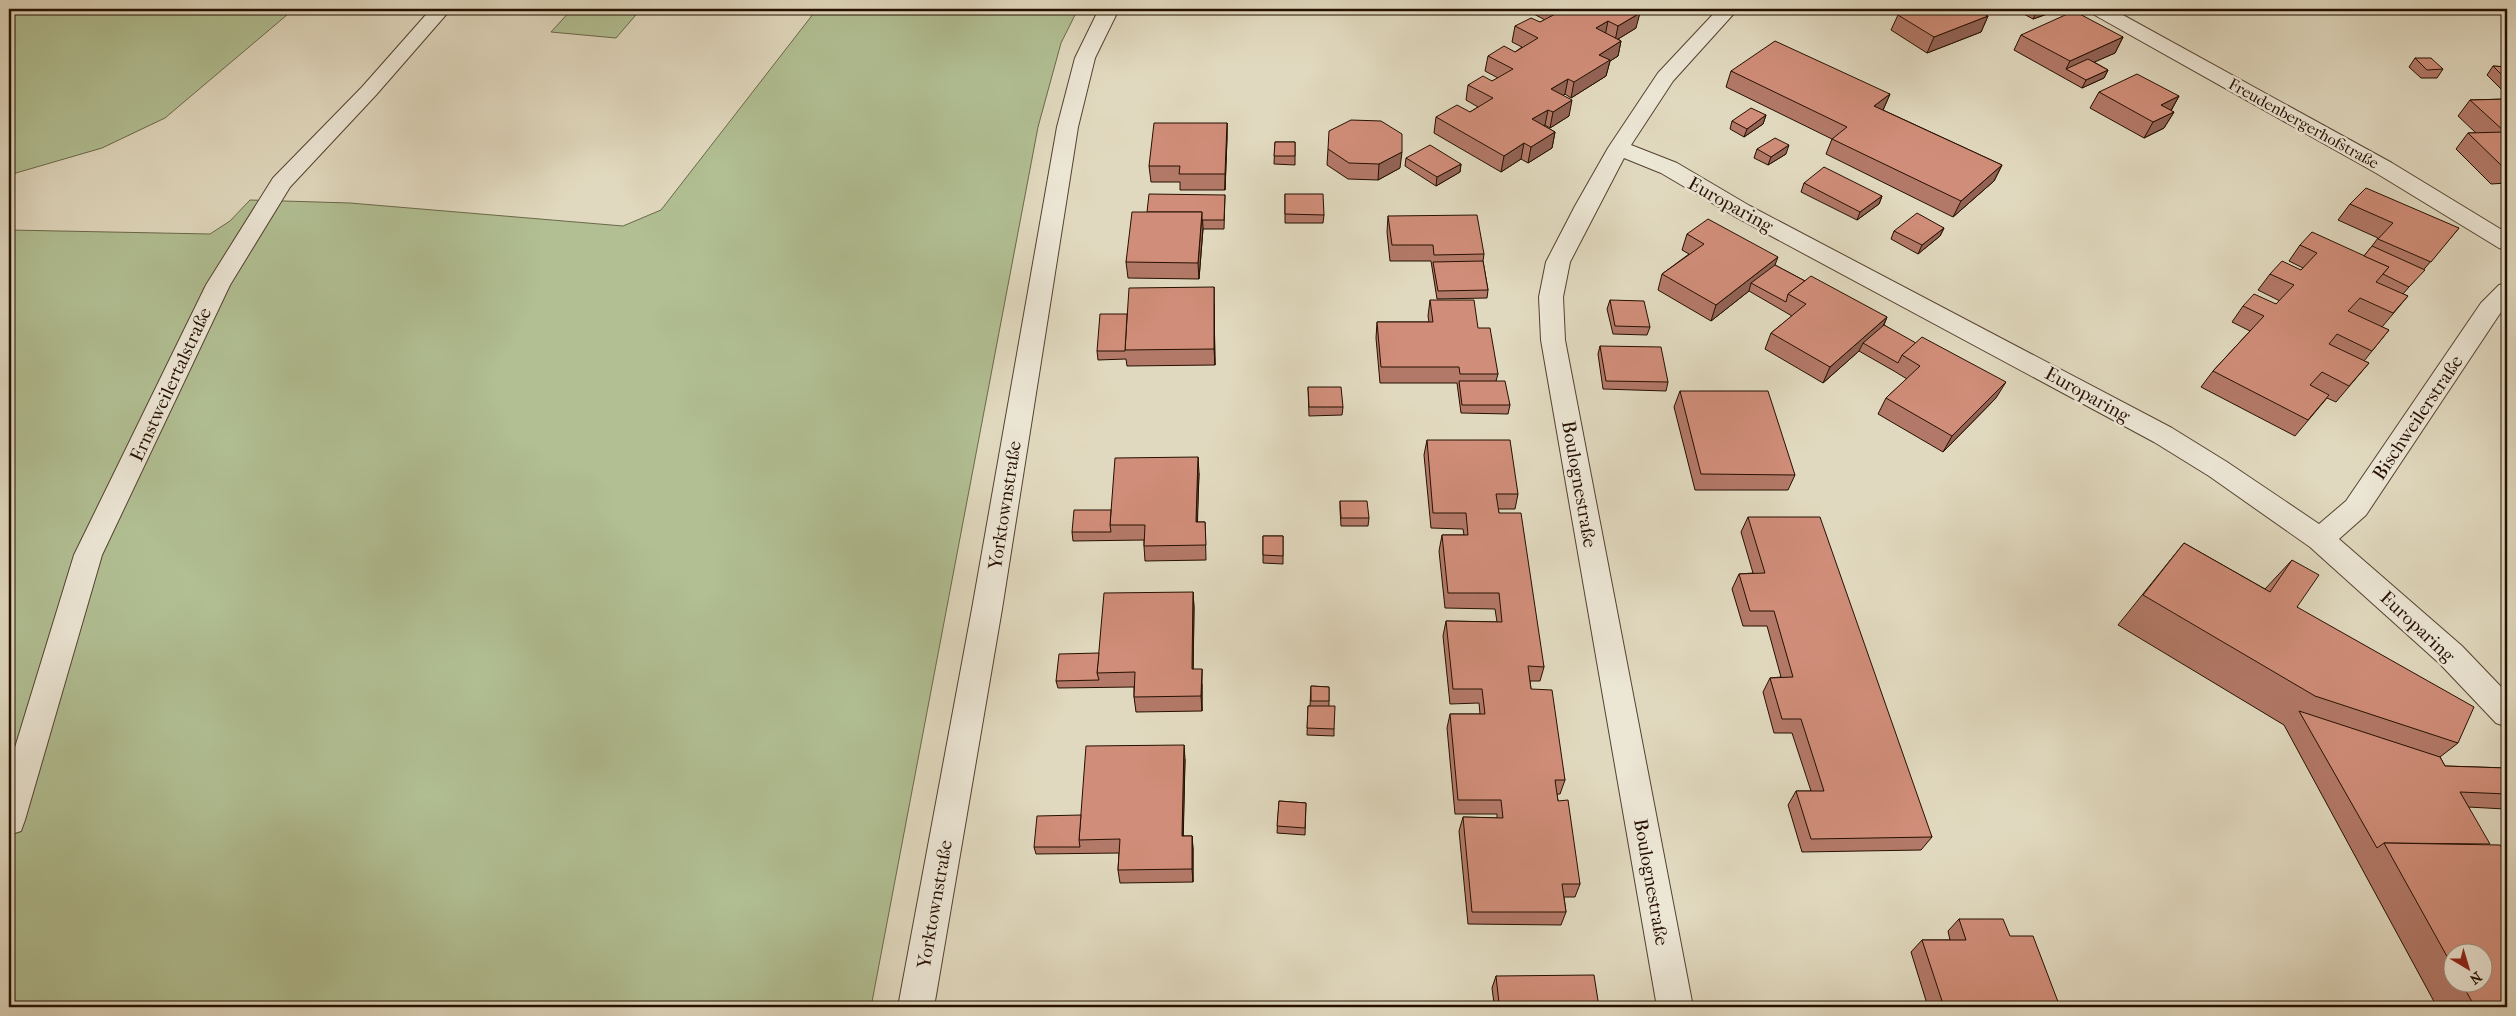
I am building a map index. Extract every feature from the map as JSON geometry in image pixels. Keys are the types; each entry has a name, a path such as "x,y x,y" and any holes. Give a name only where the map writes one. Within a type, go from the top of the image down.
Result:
{"street":[{"name":"Ernstweilertalstraße","path":"9,820 88,555 218,284 281,183 370,92 441,9"},
{"name":"Yorktownstraße","path":"916,1007 987,608 1074,91 1086,52 1109,9"},
{"name":"Boulognestraße","path":"1675,1007 1553,340 1551,297 1558,262 1619,148 1665,77 1728,9"},
{"name":"Freudenbergerhofstraße","path":"2098,9 2384,168 2503,238"},
{"name":"Europaring","path":"1619,148 1669,168 1742,211 1935,312 2162,435 2266,500 2320,538 2451,655 2507,714"},
{"name":"Bischweilerstraße","path":"2320,538 2356,508 2490,308 2507,291"}],"green space":[{"path":"13,9 294,9 165,118 102,148 9,175 9,12"},
{"path":"572,9 641,9 616,38 551,32"},
{"path":"817,9 1078,9 1061,43 1038,127 871,1007 9,1007 9,230 210,234 230,221 250,200 350,203 623,226 661,210"}],"building":[{"path":"1557,9 1632,9 1640,13 1618,26 1608,21 1596,28 1621,41 1599,55 1610,60 1574,82 1568,79 1551,89 1572,100 1553,112 1548,110 1532,119 1555,132 1531,147 1524,143 1504,156 1436,117 1457,105 1470,112 1493,98 1468,85 1483,76 1492,81 1513,69 1488,56 1504,46 1515,52 1538,38 1515,26 1531,18 1540,22 1561,11"},
{"path":"1914,9 1975,9 1988,16 1934,37 1898,15"},
{"path":"2074,11 2123,37 2070,61 2021,35"},
{"path":"1775,41 1890,94 1874,106 2002,165 1961,201 1832,139 1847,127 1731,71"},
{"path":"2415,58 2431,58 2443,69 2427,70"},
{"path":"2088,59 2108,70 2086,80 2066,69"},
{"path":"2493,66 2507,67 2507,80"},
{"path":"2137,74 2179,96 2161,105 2174,112 2153,122 2099,92"},
{"path":"2507,99 2507,168 2504,168 2468,133 2505,132 2470,100"},
{"path":"1751,108 1766,115 1747,129 1732,121"},
{"path":"1351,120 1381,121 1402,134 1402,152 1379,164 1349,163 1328,149 1329,131"},
{"path":"1154,123 1227,123 1225,174 1179,174 1180,166 1149,166"},
{"path":"1775,138 1789,145 1771,157 1757,149"},
{"path":"1275,142 1295,142 1295,156 1274,156"},
{"path":"1430,145 1461,164 1437,177 1406,158"},
{"path":"1824,167 1882,196 1860,212 1804,183"},
{"path":"2366,188 2459,228 2431,262 2378,239 2393,223 2350,204"},
{"path":"1149,194 1225,195 1224,220 1202,220 1202,212 1147,212"},
{"path":"1285,194 1323,194 1324,215 1285,214"},
{"path":"1132,212 1202,212 1198,263 1126,262"},
{"path":"1917,213 1944,228 1922,245 1894,231"},
{"path":"1477,215 1484,254 1434,255 1433,245 1392,245 1388,216"},
{"path":"1708,219 1778,257 1716,305 1662,274 1704,244 1687,234"},
{"path":"2312,232 2389,267 2376,282 2408,296 2393,313 2360,298 2348,311 2389,330 2372,351 2337,334 2329,344 2369,363 2349,386 2322,372 2310,385 2329,395 2308,420 2213,371 2264,316 2243,306 2254,294 2276,304 2294,285 2270,274 2282,261 2301,270 2317,253 2300,245"},
{"path":"2372,246 2425,270 2409,287 2383,274 2389,267 2364,256"},
{"path":"1483,261 1488,290 1438,291 1433,262"},
{"path":"1775,265 1805,281 1788,294 1786,302 1751,283"},
{"path":"1811,276 1887,317 1830,367 1771,333 1806,304 1788,294"},
{"path":"1214,287 1214,349 1125,350 1129,288"},
{"path":"1430,300 1474,300 1478,328 1490,328 1498,374 1460,374 1459,367 1381,367 1377,322 1433,322"},
{"path":"1610,300 1644,301 1650,327 1615,326"},
{"path":"1100,314 1127,314 1125,351 1097,351"},
{"path":"1884,325 1916,343 1902,355 1898,363 1863,343"},
{"path":"1922,337 2006,382 1952,436 1886,398 1920,366 1902,355"},
{"path":"1600,346 1661,347 1668,382 1606,381"},
{"path":"1459,381 1505,381 1510,405 1462,405"},
{"path":"1308,387 1341,387 1343,407 1309,407"},
{"path":"1680,391 1768,391 1795,475 1701,474"},
{"path":"1427,440 1510,440 1518,494 1496,494 1499,513 1521,513 1544,667 1528,666 1531,689 1552,690 1565,780 1555,780 1558,801 1568,800 1580,884 1562,884 1566,912 1472,912 1463,817 1503,818 1501,800 1458,800 1450,714 1485,714 1482,689 1453,689 1446,621 1502,622 1499,593 1448,593 1442,535 1468,535 1466,513 1433,513"},
{"path":"1198,457 1196,522 1205,522 1206,545 1144,546 1145,525 1110,525 1115,458"},
{"path":"1340,501 1367,501 1369,518 1341,518"},
{"path":"1074,510 1111,510 1111,532 1072,532"},
{"path":"1748,517 1820,517 1932,837 1811,839 1796,791 1824,791 1801,719 1782,719 1770,678 1793,677 1774,611 1750,611 1739,574 1765,573"},
{"path":"1263,536 1283,536 1283,556 1263,555"},
{"path":"2184,543 2270,592 2292,560 2319,575 2297,607 2474,707 2458,743 2315,696 2143,595"},
{"path":"1193,592 1192,669 1202,669 1201,696 1134,697 1135,672 1097,673 1104,593"},
{"path":"1099,653 1097,673 1099,680 1056,681 1059,654"},
{"path":"1311,686 1329,687 1329,701 1311,701"},
{"path":"1308,706 1335,706 1334,729 1307,728"},
{"path":"2299,711 2440,757 2445,766 2507,768 2507,794 2460,792 2490,844 2384,843 2377,848"},
{"path":"1184,745 1182,836 1192,836 1192,869 1118,870 1120,839 1079,840 1086,746"},
{"path":"1279,801 1306,803 1305,828 1277,826"},
{"path":"1081,815 1080,847 1034,847 1037,816"},
{"path":"2384,843 2500,845 2507,856 2507,1007 2475,1007 2468,994 2494,994 2494,944 2444,944 2444,951"},
{"path":"1959,919 2003,919 2010,936 2033,936 2060,1007 1944,1007 1922,940 1966,940"},
{"path":"1594,975 1599,1007 1474,1007 1474,1003 1499,1003 1496,976"},
{"path":"1795,1004 1796,1007 1746,1007 1746,1005"}]}
